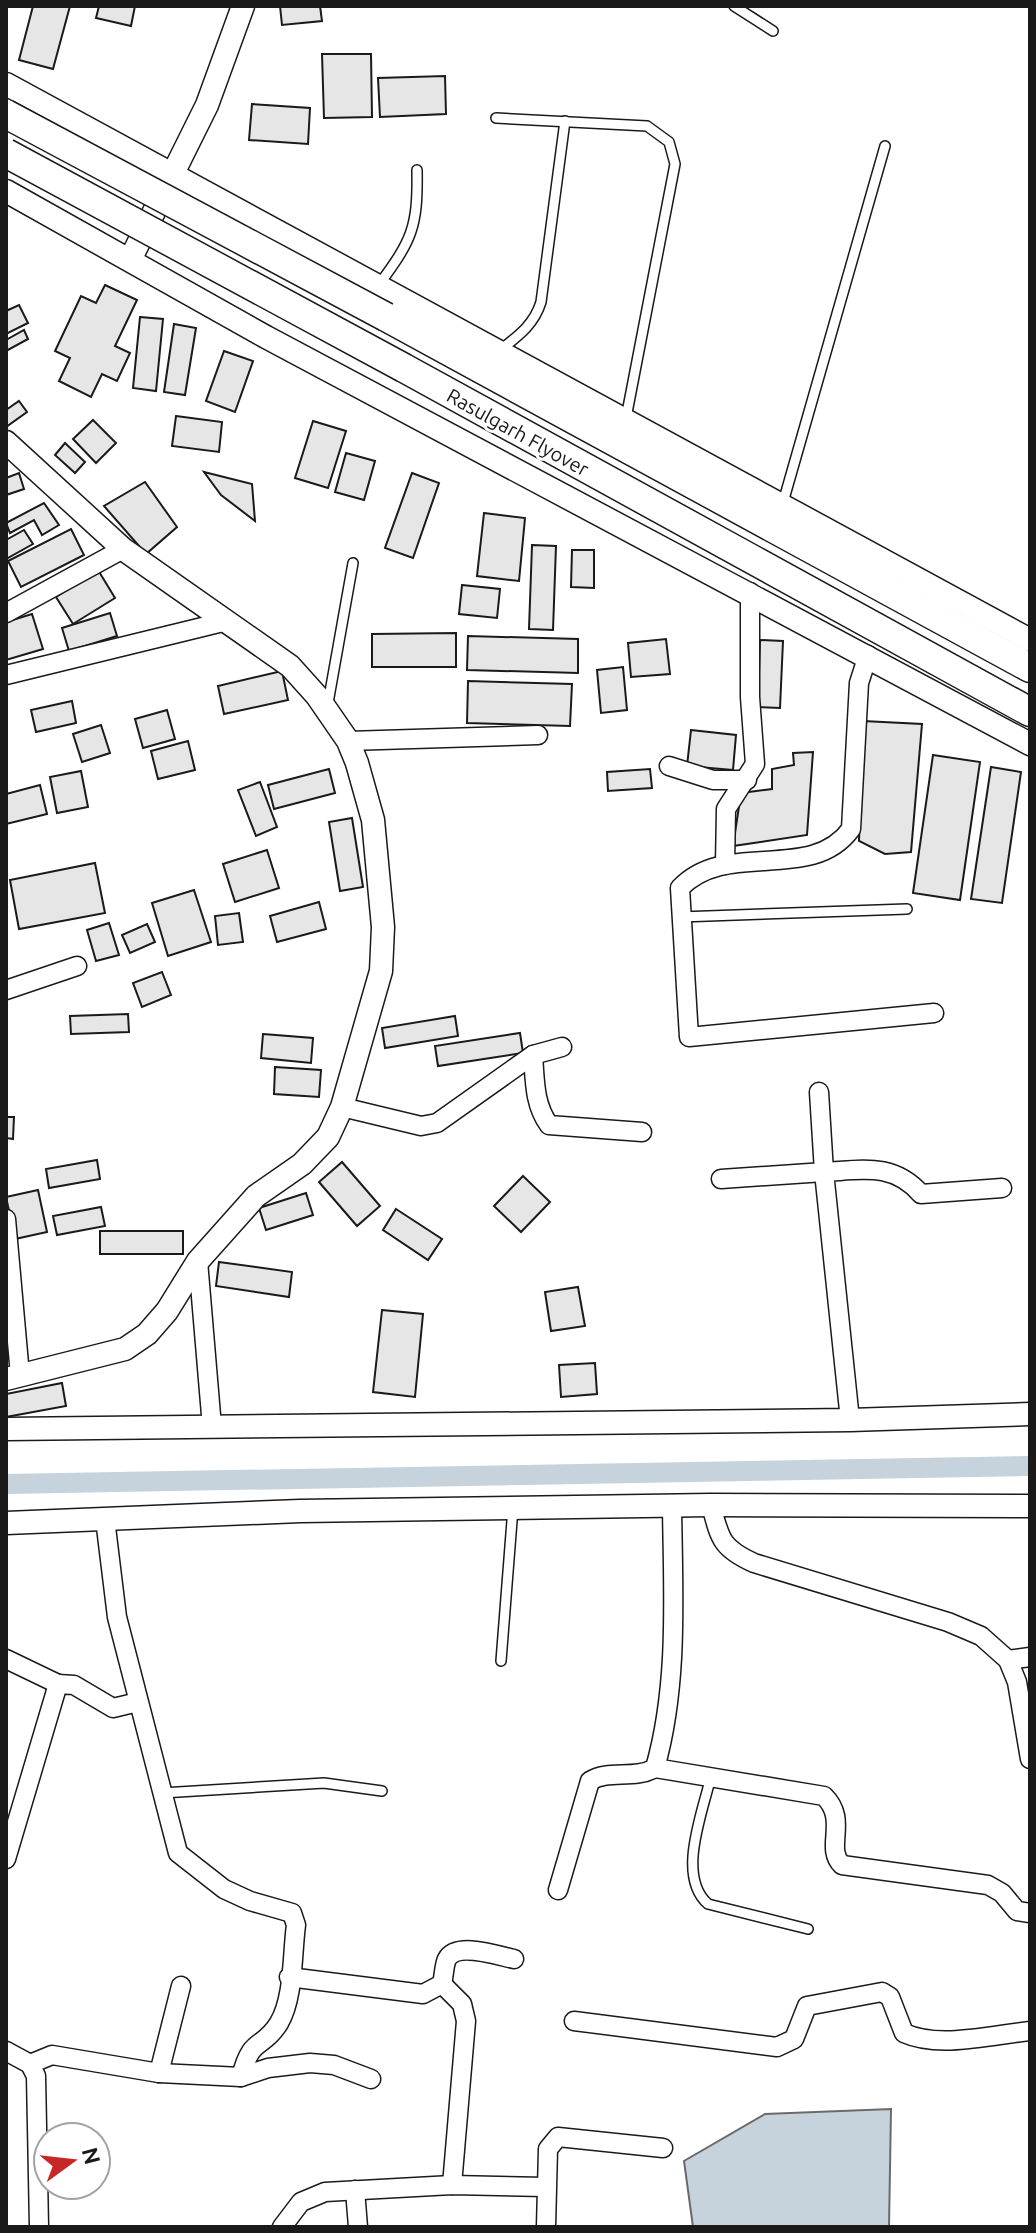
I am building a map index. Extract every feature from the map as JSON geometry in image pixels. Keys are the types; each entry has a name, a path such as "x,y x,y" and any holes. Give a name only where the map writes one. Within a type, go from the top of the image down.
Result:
{"highway":[{"name":"Rasulgarh Flyover","path":"6,114 1030,668"},
{"name":"Rasulgarh Flyover","path":"6,153 1030,712"}],"street":[{"path":"131,258 222,69 243,6"},
{"path":"6,84 1030,640"},
{"path":"6,191 131,258 266,337 750,592 1030,744"},
{"path":"6,442 123,549 223,622 290,666 327,710 348,741 373,820 383,927 381,971 342,1107 328,1137 302,1164 256,1196 198,1261 167,1311 147,1334 125,1349 13,1377 6,1219"},
{"path":"6,613 123,549"},
{"path":"725,865 726,809 734,792 747,780 755,764 750,697 750,592"},
{"path":"6,675 223,622"},
{"path":"868,655 859,683 851,829 839,846 811,857 725,865 691,876 680,888 680,917 688,974 689,1037 934,1013"},
{"path":"348,741 538,735"},
{"path":"669,766 713,780 747,780"},
{"path":"6,990 77,966"},
{"path":"342,1107 421,1126 437,1123 533,1055 562,1047"},
{"path":"533,1055 536,1096 540,1113 549,1125 642,1132"},
{"path":"819,1092 824,1172 850,1420"},
{"path":"721,1179 881,1169 908,1178 921,1194 1002,1188"},
{"path":"198,1261 212,1427"},
{"path":"6,1429 850,1420 1030,1414"},
{"path":"711,1505 720,1537 729,1552 847,1593 948,1622 981,1636 1008,1660 1026,1705 1030,1759"},
{"path":"655,1768 673,1641 672,1506"},
{"path":"6,1523 513,1508 1030,1506"},
{"path":"105,1519 117,1617 178,1853 237,1895 292,1913 296,1925 279,2023 248,2051 241,2077"},
{"path":"1008,1660 1030,1657"},
{"path":"6,1659 58,1684 74,1685 113,1708 138,1702"},
{"path":"6,1859 53,1692 58,1684"},
{"path":"558,1890 590,1781 599,1775 633,1776 655,1768 824,1796 835,1806 838,1822 836,1859 842,1865 988,1885 1002,1893 1017,1911 1030,1913"},
{"path":"442,1984 446,1961 453,1953 463,1950 514,1959"},
{"path":"289,1977 423,1994 442,1984"},
{"path":"442,1984 462,2004 466,2021 452,2185"},
{"path":"159,2073 181,1986"},
{"path":"574,2021 777,2047 794,2039 807,2006 882,1992 890,1997 904,2033 912,2037 961,2038 1030,2031"},
{"path":"6,2051 30,2064 38,2092 39,2227"},
{"path":"30,2064 52,2055 159,2073 241,2077 268,2068 310,2063 334,2065 371,2079"},
{"path":"546,2227 548,2149 558,2137 663,2148"},
{"path":"282,2227 301,2202 325,2192 452,2185 545,2187"},
{"path":"355,2190 358,2227"}],"lane":[{"path":"734,6 773,31"},
{"path":"496,118 647,126 669,142 675,164 626,421"},
{"path":"498,352 527,329 541,302 565,121"},
{"path":"782,506 885,146"},
{"path":"378,286 407,247 415,225 417,170"},
{"path":"327,710 337,639 353,563"},
{"path":"680,917 907,909"},
{"path":"501,1661 513,1508"},
{"path":"711,1776 694,1858 693,1880 697,1894 708,1904 808,1929"},
{"path":"162,1793 324,1783 382,1791"}],"shaded area":[{"path":"891,2109 889,2227 693,2227 684,2161 765,2114"}],"building":[{"path":"33,6 70,6 53,69 19,60"},
{"path":"99,6 135,6 131,26 96,18"},
{"path":"280,6 320,6 322,21 282,25"},
{"path":"322,54 371,54 372,117 324,118"},
{"path":"445,76 446,114 380,117 378,78"},
{"path":"252,104 310,108 308,144 249,140"},
{"path":"105,285 137,300 115,346 130,353 117,381 102,374 91,397 59,381 70,358 55,351 81,296 96,303"},
{"path":"19,305 28,323 6,334 6,311"},
{"path":"140,317 163,319 156,391 133,388"},
{"path":"174,324 196,328 185,395 164,392"},
{"path":"24,330 28,339 6,351 6,340"},
{"path":"224,351 253,361 235,412 206,401"},
{"path":"19,401 27,412 6,427 6,410"},
{"path":"176,416 222,422 219,452 172,446"},
{"path":"93,420 116,443 96,463 73,439"},
{"path":"313,421 346,431 328,488 295,478"},
{"path":"65,443 85,462 75,473 55,455"},
{"path":"346,453 375,461 364,500 335,492"},
{"path":"204,472 252,484 255,521 221,495"},
{"path":"19,473 24,489 6,495 6,478"},
{"path":"412,473 439,483 413,558 385,548"},
{"path":"145,482 177,527 146,554 104,506"},
{"path":"44,503 59,525 42,535 34,520 10,533 6,523"},
{"path":"484,513 525,518 519,581 477,576"},
{"path":"71,529 84,555 21,587 8,561"},
{"path":"24,530 33,544 6,559 6,540"},
{"path":"532,545 556,546 553,630 529,629"},
{"path":"572,550 594,550 594,588 571,587"},
{"path":"98,570 115,598 73,624 56,597"},
{"path":"462,585 500,589 497,618 459,614"},
{"path":"110,613 117,636 69,651 62,628"},
{"path":"32,614 43,649 6,660 6,622"},
{"path":"456,633 456,667 372,667 372,634"},
{"path":"468,636 578,639 578,673 467,670"},
{"path":"666,639 670,674 631,677 628,643"},
{"path":"760,640 783,641 780,708 758,707"},
{"path":"623,667 627,710 601,713 597,670"},
{"path":"282,671 288,700 224,714 218,686"},
{"path":"468,681 572,684 570,726 467,723"},
{"path":"72,701 76,723 36,732 31,710"},
{"path":"167,710 175,739 143,748 135,719"},
{"path":"863,721 922,724 911,852 885,854 859,841"},
{"path":"101,725 110,753 82,762 73,734"},
{"path":"691,730 736,735 733,770 687,766"},
{"path":"188,741 195,770 158,779 151,751"},
{"path":"813,752 807,835 733,846 741,793 772,789 772,769 794,765 793,753"},
{"path":"933,755 980,762 960,900 913,893"},
{"path":"991,767 1021,772 1002,903 971,899"},
{"path":"329,769 335,793 274,809 268,785"},
{"path":"650,769 652,788 608,791 607,772"},
{"path":"81,771 88,807 57,813 50,777"},
{"path":"260,782 277,827 256,836 238,790"},
{"path":"40,785 47,814 6,824 6,794"},
{"path":"352,818 363,887 340,891 329,822"},
{"path":"267,850 279,888 235,902 223,864"},
{"path":"95,863 105,913 19,929 10,880"},
{"path":"194,890 211,942 168,956 152,903"},
{"path":"319,902 326,929 277,942 270,916"},
{"path":"239,913 243,942 218,945 215,916"},
{"path":"109,923 119,955 96,961 87,930"},
{"path":"147,924 155,942 130,953 122,935"},
{"path":"162,972 171,995 142,1007 133,983"},
{"path":"128,1014 129,1032 71,1034 70,1016"},
{"path":"455,1016 458,1036 385,1048 382,1028"},
{"path":"520,1033 523,1053 438,1066 435,1046"},
{"path":"263,1034 313,1038 311,1063 261,1058"},
{"path":"275,1067 321,1070 319,1097 274,1094"},
{"path":"6,1117 14,1117 13,1139 6,1138"},
{"path":"97,1160 100,1179 49,1188 46,1169"},
{"path":"342,1162 380,1206 357,1226 319,1182"},
{"path":"523,1176 550,1202 521,1232 494,1206"},
{"path":"38,1190 47,1232 15,1239 6,1197"},
{"path":"306,1193 313,1215 266,1230 259,1208"},
{"path":"101,1207 105,1226 57,1235 53,1216"},
{"path":"396,1209 442,1239 428,1260 383,1230"},
{"path":"100,1231 183,1231 183,1254 100,1254"},
{"path":"219,1262 292,1272 289,1297 216,1286"},
{"path":"578,1287 585,1326 551,1331 545,1292"},
{"path":"382,1310 423,1314 415,1397 373,1392"},
{"path":"595,1363 597,1394 561,1397 559,1365"},
{"path":"62,1383 66,1406 6,1417 6,1394"}],"waterway":[{"path":"6,1484 1030,1466"}]}
